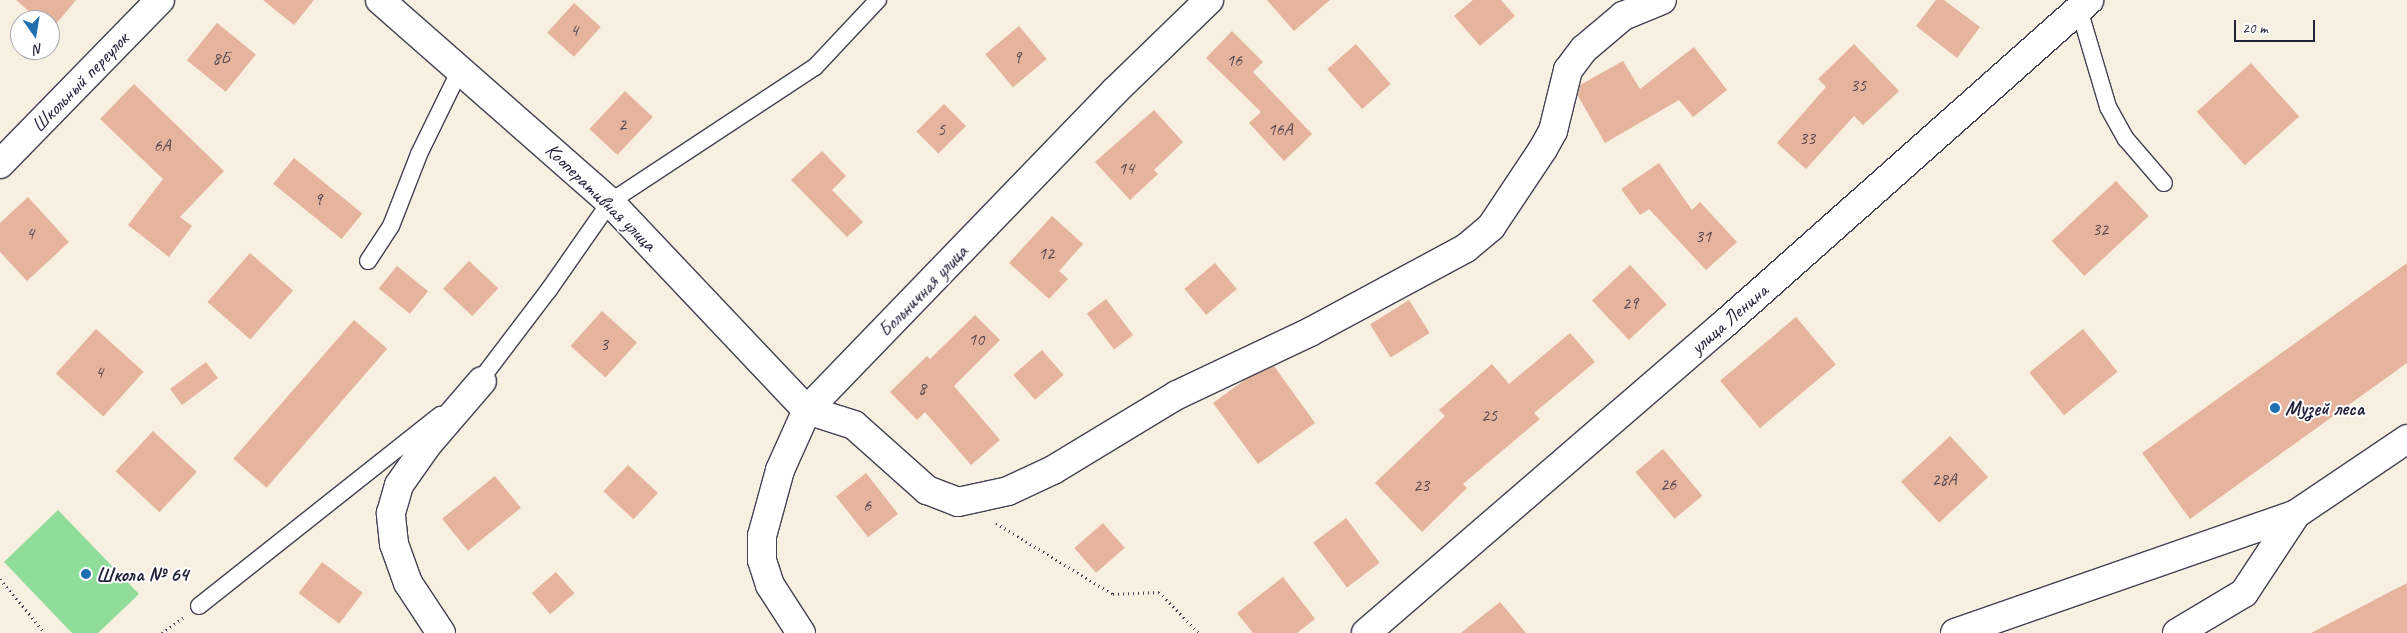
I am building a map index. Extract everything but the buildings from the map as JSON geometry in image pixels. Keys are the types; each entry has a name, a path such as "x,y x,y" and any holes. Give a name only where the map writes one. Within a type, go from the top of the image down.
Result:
{"street":[{"name":"Школьный переулок","path":"0,164 160,0"},
{"name":"Кооперативная улица","path":"380,0 461,68 610,202 807,410"},
{"name":"Больничная улица","path":"801,633 770,585 762,560 762,536 780,470 807,410 1115,91 1209,0"},
{"path":"807,410 854,425 927,490 958,502 1008,490 1053,470 1177,395 1319,327 1466,248 1491,227 1543,149 1553,131 1568,70 1584,49 1623,16 1662,0"},
{"name":"улица Ленина","path":"1366,633 1722,326 2084,4"},
{"path":"441,633 408,583 394,544 391,512 399,485 427,445 482,381"},
{"path":"1955,633 2296,514 2407,438"},
{"path":"2177,633 2244,593 2296,514"}],"lane":[{"path":"199,606 482,381 610,202 815,67 878,0"},
{"path":"2084,4 2108,107 2126,139 2164,183"},
{"path":"368,261 392,226 419,154 461,68"}],"path":[{"path":"958,502 1037,545 1113,594 1159,592 1200,633"},
{"path":"0,579 34,624 45,633"}],"green space":[{"path":"58,510 139,594 98,633 72,633 4,562"}],"place":[{"name":"Музей леса","path":"2275,408"},
{"name":"Школа № 64","path":"86,574"}]}
